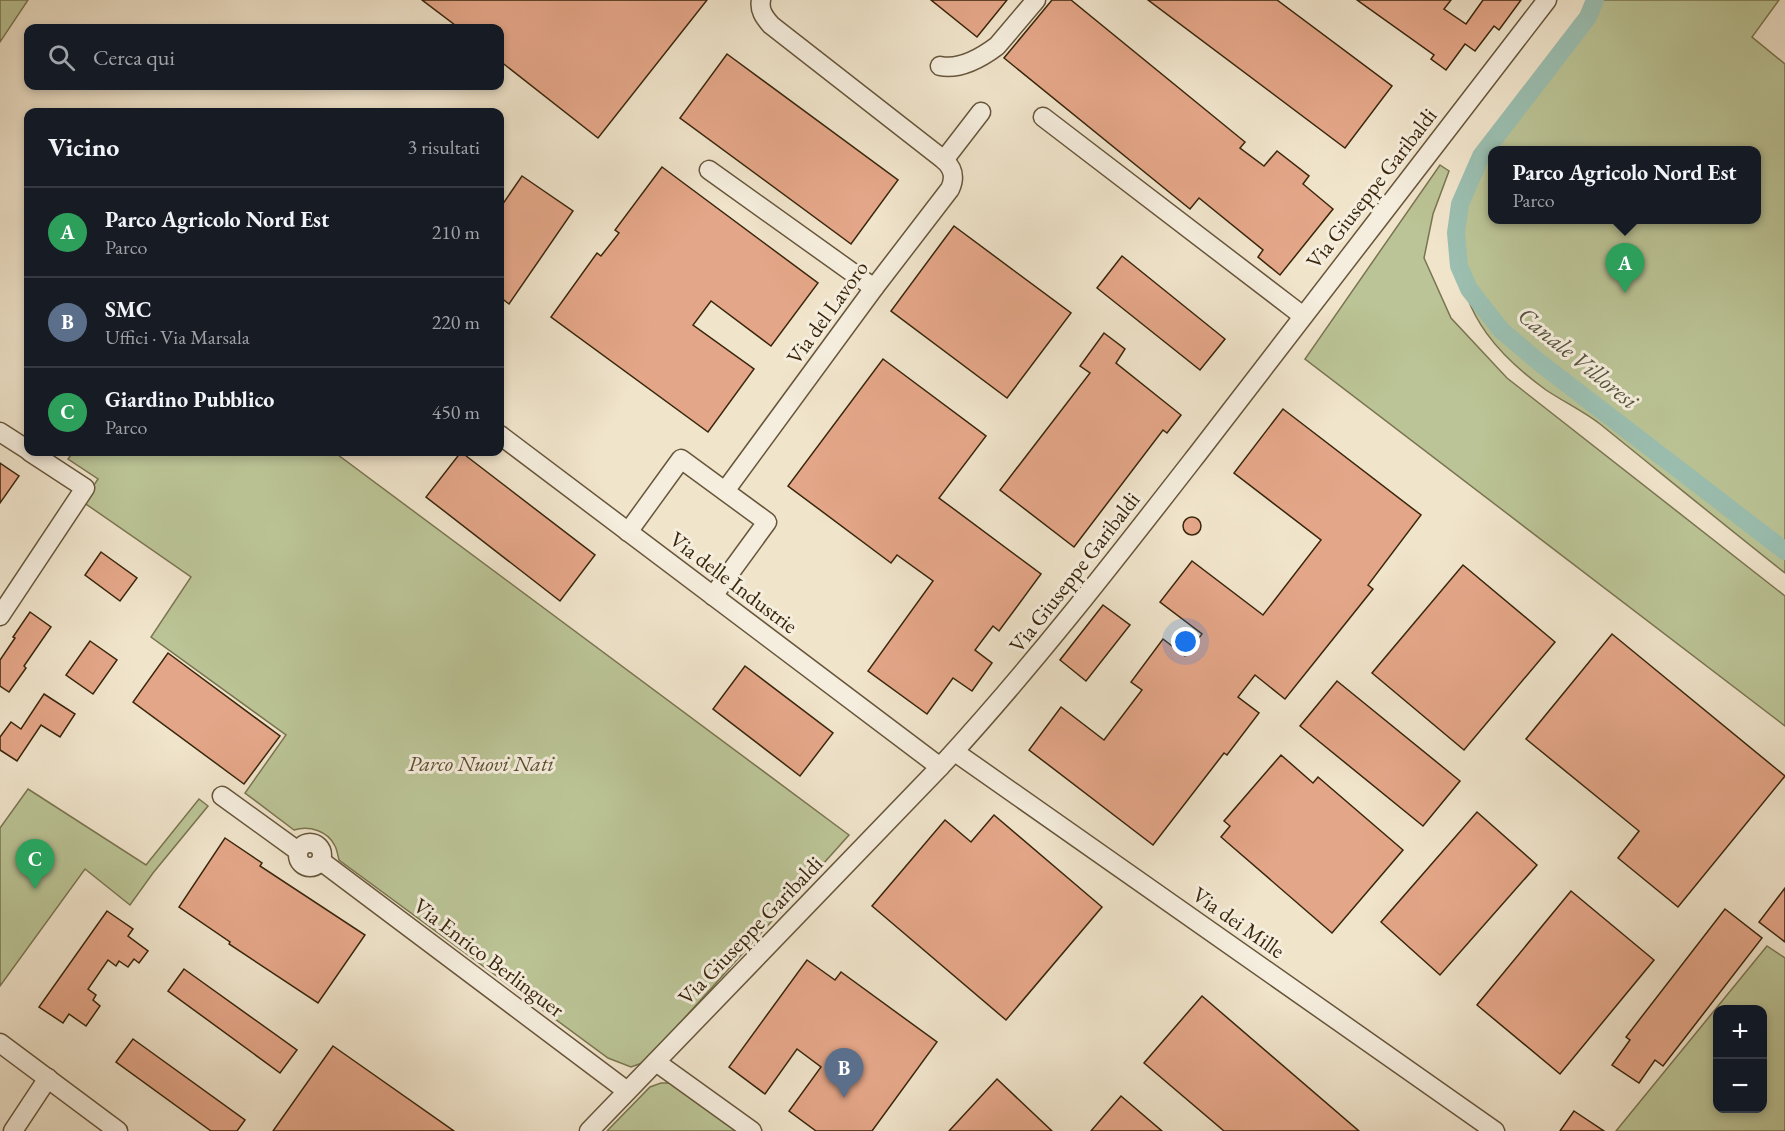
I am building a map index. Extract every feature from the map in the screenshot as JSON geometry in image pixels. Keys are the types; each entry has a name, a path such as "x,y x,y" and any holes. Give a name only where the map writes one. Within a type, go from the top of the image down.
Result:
{"street":[{"path":"940,66 955,67 991,51 1036,0"},
{"name":"Via Giuseppe Garibaldi","path":"589,1131 992,711 1063,627 1547,0"},
{"path":"761,4 766,20 771,25 944,160 981,111"},
{"path":"1043,117 1304,316"},
{"name":"Via del Lavoro","path":"725,491 950,189 954,179 953,173 944,160"},
{"path":"709,170 874,288"},
{"path":"0,432 24,448"},
{"name":"Via delle Industrie","path":"504,438 940,767"},
{"path":"0,616 85,488 37,456"},
{"path":"628,532 681,459 767,522 713,596"},
{"name":"Via dei Mille","path":"955,752 1495,1131"},
{"name":"Via Enrico Berlinguer","path":"222,796 298,851 304,844 316,845 322,851 321,861 627,1091"},
{"path":"0,1043 118,1131"},
{"path":"656,1062 752,1131"},
{"path":"13,1131 48,1078"}],"green space":[{"path":"0,0 28,0 0,42"},
{"path":"1593,0 1779,0 1752,37 1785,64 1785,573 1600,424 1529,377 1499,349 1476,317 1468,299 1458,258 1459,218 1470,189 1488,160 1488,224 1761,224 1761,146 1498,146 1588,16"},
{"path":"1440,165 1449,171 1433,214 1424,258 1451,318 1507,378 1785,596 1785,726 1305,359"},
{"name":"Parco Nuovi Nati","path":"70,456 339,456 849,835 645,1062 631,1067 608,1058 339,860 335,846 328,836 318,830 306,828 294,830 245,793 286,735 151,637 191,577 83,502 98,479 68,459"},
{"path":"28,789 146,865 199,799 208,806 130,905 85,869 0,986 0,828"},
{"path":"1767,946 1785,958 1785,1131 1616,1131 1713,1012 1713,1113 1767,1113 1767,1005 1719,1005"},
{"path":"661,1083 674,1083 742,1131 607,1131 650,1087"}],"building":[{"path":"422,0 707,0 598,138 504,64 504,24 454,24"},
{"path":"931,0 1007,0 977,37"},
{"path":"1052,0 1071,0 1245,142 1240,148 1264,166 1277,151 1309,176 1303,184 1333,209 1280,275 1258,257 1263,250 1199,198 1190,209 1004,58"},
{"path":"1148,0 1277,0 1392,86 1345,148"},
{"path":"1357,0 1451,0 1444,9 1466,24 1483,0 1521,0 1499,30 1494,26 1475,51 1465,44 1446,70 1431,59 1434,55"},
{"path":"727,54 898,180 851,244 680,118"},
{"path":"662,167 818,283 771,346 711,301 693,325 754,369 708,432 551,317 597,253 601,256 619,233 615,230"},
{"path":"522,176 573,211 509,304 504,300 504,202"},
{"path":"954,226 1071,313 1007,398 891,311"},
{"path":"1122,256 1225,339 1200,370 1097,288"},
{"path":"1104,333 1125,349 1116,363 1181,415 1167,433 1163,430 1074,547 1000,490 1090,373 1080,366"},
{"path":"883,359 986,436 939,498 1041,574 999,631 993,626 975,650 992,663 972,691 953,678 927,714 868,671 933,581 897,555 891,563 788,486"},
{"path":"1283,409 1421,515 1368,585 1373,589 1285,699 1255,675 1238,697 1259,713 1227,755 1224,753 1153,845 1029,750 1061,707 1104,740 1142,690 1131,682 1163,639 1185,656 1202,634 1160,602 1192,561 1263,615 1321,540 1234,473"},
{"path":"458,456 466,456 595,555 560,601 426,497"},
{"path":"0,463 19,476 0,503"},
{"path":"1188,517 1196,517 1201,522 1199,533 1188,535 1183,530 1183,522"},
{"path":"101,552 137,578 120,601 85,575"},
{"path":"1463,565 1555,642 1464,750 1372,673"},
{"path":"1103,605 1130,625 1086,681 1060,660"},
{"path":"30,612 51,627 9,692 0,686 0,660"},
{"path":"1612,634 1785,776 1678,907 1618,858 1639,831 1526,739"},
{"path":"90,641 117,660 93,694 66,675"},
{"path":"168,653 280,736 244,784 133,702"},
{"path":"745,666 833,733 800,776 713,709"},
{"path":"1337,681 1460,781 1423,826 1300,726"},
{"path":"44,694 75,714 60,737 41,725 17,761 0,750 0,737 11,722 21,729"},
{"path":"1281,755 1313,783 1318,777 1403,850 1332,933 1221,837 1230,826 1224,821"},
{"path":"1477,812 1537,865 1440,975 1381,922"},
{"path":"994,815 1102,907 1006,1020 872,906 945,820 971,842"},
{"path":"225,838 262,863 260,866 365,935 318,1003 229,944 230,942 179,907"},
{"path":"1785,888 1785,942 1759,922"},
{"path":"1571,891 1654,960 1560,1074 1477,1005"},
{"path":"1725,909 1762,938 1663,1066 1655,1060 1639,1083 1612,1065 1630,1040 1626,1037"},
{"path":"107,911 133,929 128,936 148,951 139,963 134,959 128,967 119,961 116,966 108,960 88,989 96,995 93,1000 100,1006 86,1026 69,1014 63,1023 39,1007"},
{"path":"807,960 835,980 841,972 937,1042 872,1131 816,1131 789,1111 821,1067 797,1049 765,1094 729,1067"},
{"path":"184,969 297,1050 280,1073 168,991"},
{"path":"1202,996 1359,1131 1224,1131 1144,1063"},
{"path":"133,1039 245,1120 237,1131 211,1131 116,1062"},
{"path":"333,1046 454,1131 273,1131"},
{"path":"997,1079 1052,1131 949,1131"},
{"path":"1121,1096 1162,1131 1091,1131"},
{"path":"1574,1111 1604,1131 1560,1131"}],"waterway":[{"name":"Canale Villoresi","path":"1489,146 1588,17 1595,0"},
{"name":"Canale Villoresi","path":"1488,147 1481,156 1460,204 1456,233 1459,266 1469,289 1501,330 1540,363 1785,551"}],"place":[{"name":"Parco Agricolo Nord Est","path":"1625,293"},
{"name":"Giardino Pubblico","path":"35,889"},
{"name":"SMC","path":"844,1098"}]}
